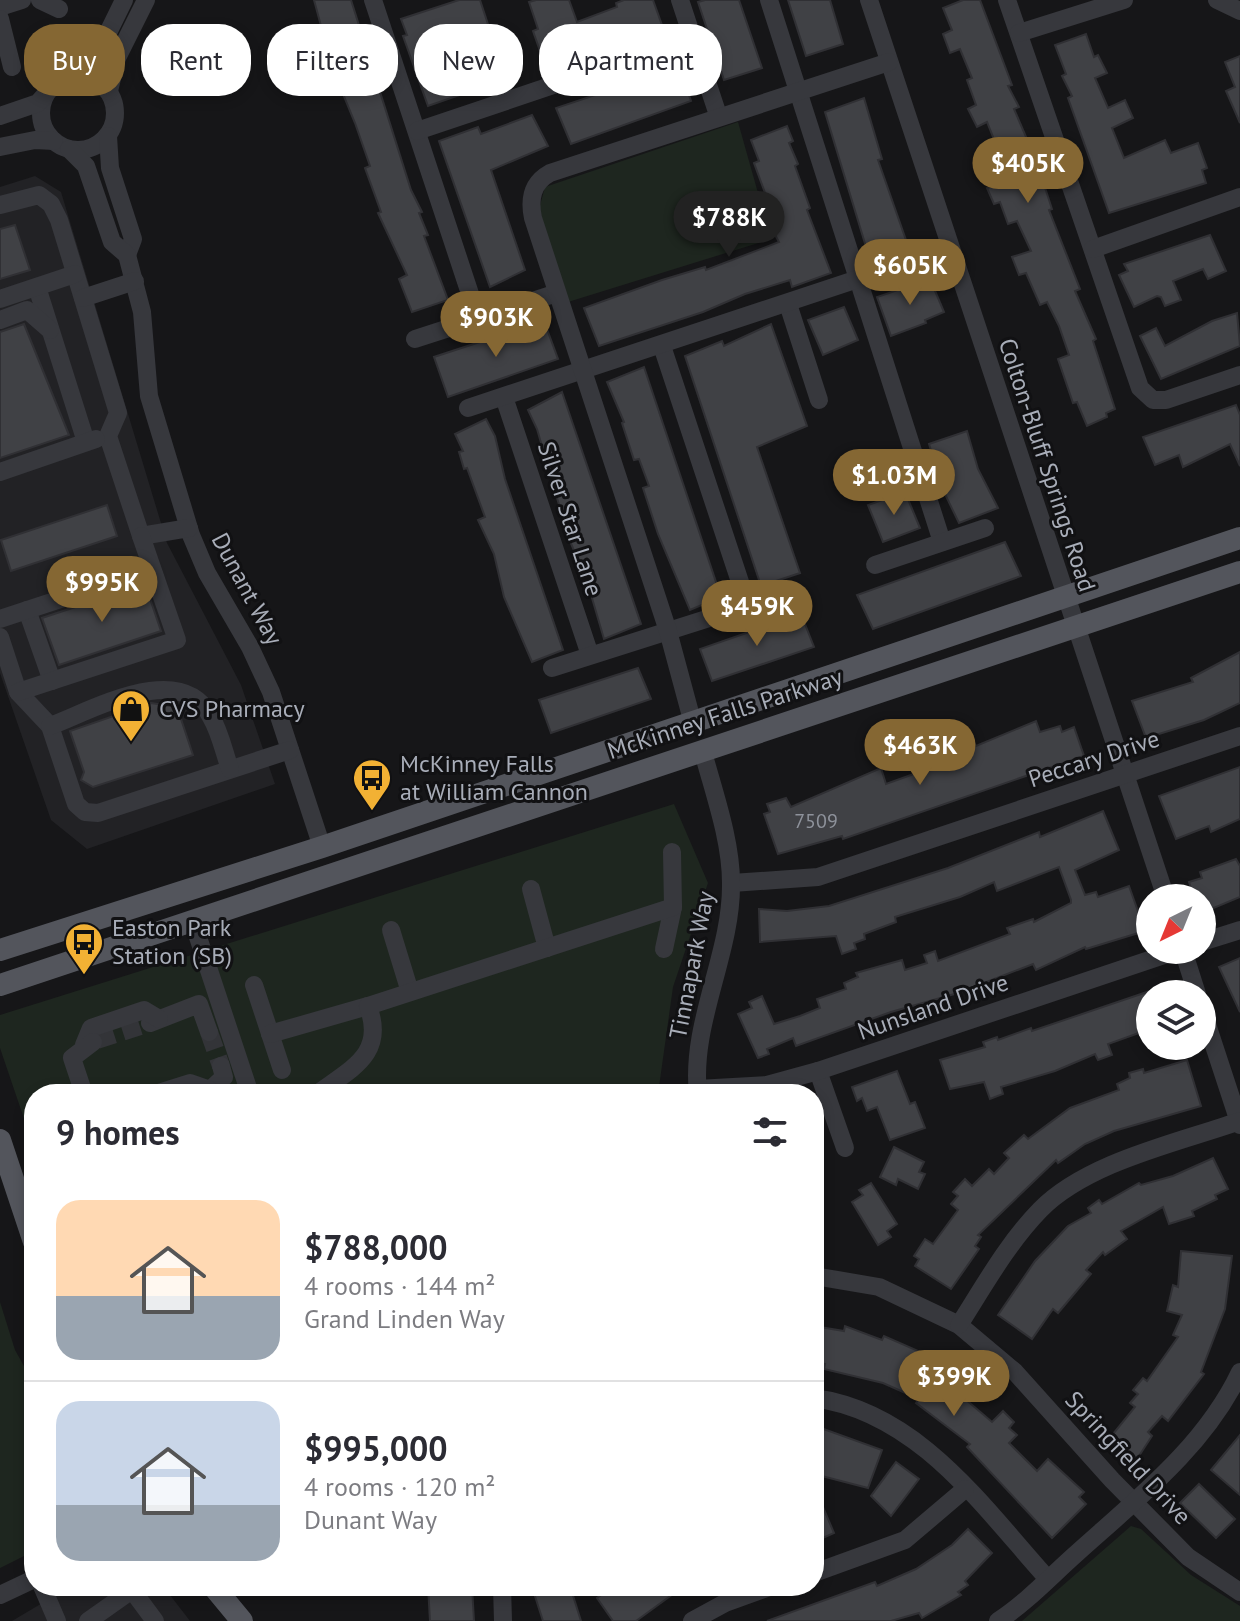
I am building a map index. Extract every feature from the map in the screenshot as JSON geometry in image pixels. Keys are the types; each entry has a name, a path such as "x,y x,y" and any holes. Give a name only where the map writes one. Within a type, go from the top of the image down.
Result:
{"main road":[{"name":"McKinney Falls Parkway","path":"0,950 322,847 1240,538"},
{"name":"McKinney Falls Parkway","path":"0,985 1240,572"},
{"path":"692,720 703,752"},
{"path":"0,1140 24,1212"},
{"path":"221,1596 242,1621"}],"street":[{"path":"0,7 22,0"},
{"path":"40,0 59,9"},
{"path":"112,24 124,0"},
{"path":"125,43 146,0"},
{"path":"680,0 688,24"},
{"path":"769,0 942,542"},
{"name":"Colton-Bluff Springs Road","path":"869,0 1161,884"},
{"path":"1007,0 1140,388 1146,395 1166,400 1240,375"},
{"path":"1019,33 1124,0"},
{"path":"1217,0 1240,11"},
{"path":"377,1 478,318"},
{"path":"0,19 12,67"},
{"path":"692,720 668,631 530,204 536,185 543,177 718,115 889,62"},
{"path":"417,131 539,90"},
{"path":"0,116 38,103 44,96"},
{"path":"45,96 41,116 45,130 62,145"},
{"path":"0,147 26,141 93,147 108,136 116,115 110,96"},
{"path":"712,96 718,115"},
{"name":"Dunant Way","path":"108,136 110,168 133,239 127,255"},
{"name":"Dunant Way","path":"62,145 86,166 112,242 127,255 145,333 149,396 189,528 207,573 261,669 322,847"},
{"path":"0,205 39,195 51,204 118,413 108,436 177,640 18,692"},
{"path":"1093,249 1240,197"},
{"path":"468,408 903,264"},
{"path":"0,299 75,274"},
{"path":"83,298 135,281"},
{"path":"37,287 86,442"},
{"path":"415,339 557,293"},
{"path":"788,304 819,400"},
{"path":"0,320 27,310 50,330"},
{"path":"552,668 757,603 662,346"},
{"name":"Silver Star Lane","path":"504,397 590,655"},
{"path":"0,472 108,436"},
{"path":"141,536 189,528"},
{"path":"875,565 985,528"},
{"path":"0,619 152,569"},
{"path":"27,610 52,681"},
{"path":"0,637 18,692 50,726 76,804 91,814 290,750"},
{"path":"50,726 137,694 156,689 181,690 203,705 211,716 230,769"},
{"name":"Peccary Drive","path":"732,883 818,877 1240,736"},
{"name":"Tinnapark Way","path":"698,1084 699,1052 732,883 720,812 703,752"},
{"path":"664,949 673,907 672,852"},
{"path":"531,889 547,948"},
{"path":"270,1034 368,1006 673,907"},
{"path":"193,922 247,1084"},
{"path":"391,930 410,992"},
{"path":"1216,938 1240,930"},
{"name":"Nunsland Drive","path":"771,1084 1139,964"},
{"path":"254,985 282,1070"},
{"path":"81,1084 72,1058 91,1043 91,1028 144,1010 153,1021 199,1004 209,1032"},
{"path":"331,1084 355,1066 374,1044 375,1025 368,1006"},
{"path":"959,1325 1023,1229 1042,1208 1073,1185 1106,1168 1240,1123 1216,1051"},
{"path":"218,1084 224,1077 221,1066"},
{"path":"818,1071 823,1084"},
{"path":"824,1088 845,1148"},
{"name":"Springfield Drive","path":"824,1278 879,1287 959,1325 1015,1372 1133,1503 1188,1557 1240,1592"},
{"path":"998,1621 1133,1503 1226,1403 1240,1372"},
{"path":"824,1399 886,1419 917,1441 1048,1579"},
{"path":"824,1569 905,1540 965,1489"},
{"path":"0,1595 24,1584"},
{"path":"46,1596 57,1621"},
{"path":"97,1619 125,1596"},
{"path":"136,1596 155,1621"},
{"path":"502,1596 503,1621"},
{"path":"692,1621 744,1596"}],"shaded area":[{"path":"738,122 771,239 568,302 539,209 545,187"},
{"path":"35,176 61,192 167,543 241,685 275,784 87,849 51,820 0,673 0,187"},
{"path":"674,804 708,883 673,987 659,1084 24,1084 24,1119 0,1048 0,1015"},
{"path":"0,1302 15,1350 24,1366 24,1556 0,1568"},
{"path":"1131,1526 1141,1529 1191,1575 1240,1606 1240,1621 1022,1621"},
{"path":"54,1596 171,1596 190,1621 12,1621"}],"building":[{"path":"314,0 351,0 359,24 320,24"},
{"path":"459,0 480,0 488,24 414,24 414,67 403,36 407,35 401,19"},
{"path":"569,0 577,22 617,7 616,3 624,0 653,0 662,24 539,24 539,48 533,31 538,29 529,2"},
{"path":"739,0 762,68 724,80 722,24 705,24 698,2"},
{"path":"788,0 830,0 843,44 806,56"},
{"path":"963,0 980,0 1012,85 1008,86 1019,107 1014,109 1036,160 1052,209 1049,210 1080,289 1075,291 1096,339 1093,341 1115,409 1106,413 1107,417 1087,426 1077,402 1073,403 1058,359 1069,355 1059,326 1047,302 1040,305 1026,273 1019,275 1012,257 1031,251 1017,221 1008,224 1000,202 994,204 987,188 996,185 985,157 999,152 987,122 977,127 968,109 976,105 967,80 972,78 960,49 950,53 943,34 952,30 943,8"},
{"path":"1086,34 1094,57 1098,55 1107,73 1095,78 1108,108 1125,100 1133,118 1112,128 1124,158 1165,140 1171,153 1198,143 1207,168 1202,170 1206,183 1109,213 1068,98 1072,96 1062,76 1066,74 1055,45"},
{"path":"1240,56 1240,123 1226,91 1235,87 1225,62"},
{"path":"344,96 381,96 411,190 422,212 419,213 428,235 424,236 448,300 412,312 399,279 407,275 378,213 381,212 365,168 370,166"},
{"path":"424,96 457,96 428,106"},
{"path":"592,96 689,96 691,101 571,144 556,108"},
{"path":"864,98 882,159 878,160 907,243 870,260 825,112"},
{"path":"532,115 548,146 491,170 525,270 490,287 439,141 478,127 481,134"},
{"path":"787,126 793,141 789,143 798,164 795,166 810,208 807,210 831,273 792,287 790,280 745,294 703,312 599,346 584,308 662,280 705,267 706,270 779,242 774,233 779,231 754,163 759,161 751,140"},
{"path":"15,225 30,270 0,279 0,229"},
{"path":"1210,235 1226,271 1208,279 1203,269 1173,281 1181,300 1165,306 1161,297 1157,296 1134,307 1119,275 1128,271 1124,264"},
{"path":"930,279 944,312 925,320 926,323 891,336 877,297"},
{"path":"844,307 858,340 823,355 808,320"},
{"path":"1237,313 1240,346 1161,379 1140,336 1156,328 1165,346 1212,321"},
{"path":"544,321 558,359 448,397 434,357"},
{"path":"24,324 69,435 0,458 0,332"},
{"path":"771,324 807,426 757,447 800,573 761,586 685,356 722,341 724,346"},
{"path":"644,367 721,597 690,610 658,534 643,488 649,486 639,459 634,460 624,422 607,382"},
{"path":"562,392 641,624 604,639 587,581 569,539 537,429 528,410"},
{"path":"1236,405 1240,415 1240,466 1230,444 1183,467 1179,455 1155,465 1143,437"},
{"path":"486,419 495,436 505,479 563,650 532,662 504,597 494,554 478,520 485,517 467,468 464,469 459,452 463,451 455,434"},
{"path":"967,431 978,469 998,508 959,523 943,490 929,444"},
{"path":"905,492 920,528 883,542 868,505"},
{"path":"107,505 117,536 11,571 1,540"},
{"path":"1005,542 1021,576 873,629 857,595"},
{"path":"145,584 161,631 59,665 42,618"},
{"path":"801,614 814,647 712,681 700,649"},
{"path":"1240,652 1240,703 1204,720 1146,738 1132,701 1193,682 1191,678"},
{"path":"638,668 651,699 551,733 539,700"},
{"name":"CVS Pharmacy","path":"151,703 177,707 193,755 93,787 81,780 84,772 70,731"},
{"path":"1036,721 1040,732 1060,726 1062,732 1074,727 1084,756 843,839 842,836 778,854 764,814 770,812 767,804 786,798 791,807 881,768 886,784 922,771 933,764 930,758 949,750 974,742 976,746"},
{"path":"1240,767 1240,819 1211,832 1209,826 1176,839 1159,796"},
{"path":"1103,811 1119,850 1075,870 1085,895 1096,892 1098,897 1129,886 1136,906 1136,934 1085,947 1036,970 1033,964 958,993 891,1012 796,1046 793,1038 767,1049 769,1054 758,1058 738,1014 752,1008 749,1002 762,996 774,1024 800,1016 820,1008 817,999 846,989 844,983 858,977 856,973 902,960 905,970 927,963 924,955 935,951 938,961 1010,934 1007,928 1033,919 1034,922 1071,903 1071,900 1059,867 997,891 994,882 960,897 895,917 896,922 864,934 865,939 854,943 856,949 842,954 836,936 760,942 759,909 787,911 829,906 948,868 1039,832 1040,837"},
{"path":"1236,859 1240,866 1240,897 1216,907 1216,884 1190,884 1202,878 1200,872"},
{"path":"1240,958 1240,1012 1219,967"},
{"path":"1136,996 1136,1034 1108,1044 1112,1055 1098,1060 1095,1054 1055,1071 1001,1087 1003,1094 990,1099 984,1082 950,1089 940,1060 985,1047 983,1042 997,1037 998,1040 1031,1028 1032,1031"},
{"path":"1187,1060 1201,1106 1114,1131 1085,1144 1058,1163 1056,1160 978,1235 981,1237 975,1246 979,1249 951,1289 915,1266 919,1259 914,1256 925,1239 933,1244 958,1210 951,1204 958,1196 953,1192 965,1179 972,1186 989,1169 994,1174 1009,1158 1004,1153 1024,1135 1028,1139 1070,1108 1119,1090 1117,1084 1130,1078 1129,1073 1143,1069 1144,1073"},
{"path":"897,1071 910,1104 915,1102 925,1128 890,1140 877,1107 867,1111 862,1098 857,1101 852,1087"},
{"path":"894,1147 924,1162 919,1172 925,1174 918,1189 898,1179 896,1185 880,1177"},
{"path":"1213,1158 1228,1189 1215,1195 1217,1199 1192,1211 1194,1216 1169,1224 1163,1207 1121,1231 1127,1239 1105,1255 1103,1252 1086,1270 1091,1274 1058,1313 1053,1309 1032,1339 998,1315 1035,1261 1068,1226 1091,1213 1088,1208 1099,1200 1102,1204 1139,1183 1173,1176"},
{"path":"871,1183 897,1224 887,1231 891,1237 878,1245 852,1202 863,1195 859,1190"},
{"path":"1181,1251 1232,1256 1225,1309 1201,1372 1204,1374 1168,1421 1162,1416 1148,1432 1152,1436 1137,1459 1113,1434 1135,1407 1130,1403 1138,1394 1133,1390 1143,1378 1147,1381 1178,1337 1173,1335 1182,1315 1167,1311 1173,1285 1178,1287"},
{"path":"845,1326 882,1340 884,1336 932,1357 965,1381 957,1392 992,1422 1003,1411 1014,1422 1009,1428 1017,1435 1009,1443 1037,1471 1048,1459 1084,1492 1079,1497 1086,1504 1052,1538 967,1447 970,1444 916,1403 919,1399 883,1383 824,1369 824,1328 844,1331"},
{"path":"824,1429 882,1450 868,1488 824,1477"},
{"path":"1240,1435 1240,1495 1211,1470"},
{"path":"896,1462 919,1479 891,1516 871,1496"},
{"path":"1199,1484 1235,1519 1216,1538 1180,1503"},
{"path":"824,1510 834,1533 824,1538"},
{"path":"968,1529 992,1553 965,1581 968,1585 958,1592 961,1595 922,1618 919,1613 891,1621 767,1621 875,1582 877,1586 916,1569 952,1545"},
{"path":"429,1596 473,1596 474,1621 430,1621"},
{"path":"535,1596 573,1596 581,1621 543,1621"},
{"path":"670,1596 636,1621 613,1621 597,1598"}],"tunnel":[{"path":"97,1040 147,1024"},
{"path":"209,1032 221,1066"}],"place":[{"name":"CVS Pharmacy","path":"131,743"},
{"name":"McKinney Falls at William Cannon","path":"372,812"},
{"name":"Easton Park Station (SB)","path":"84,976"}]}
